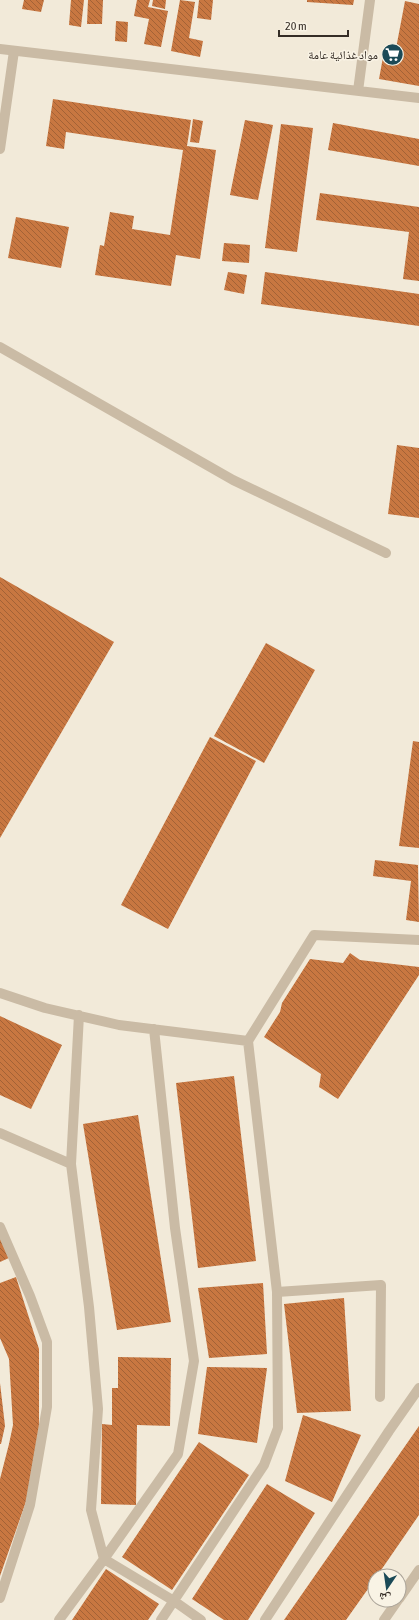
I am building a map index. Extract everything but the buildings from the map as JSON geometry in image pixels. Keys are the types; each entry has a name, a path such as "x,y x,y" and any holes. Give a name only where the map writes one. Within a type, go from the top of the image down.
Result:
{"street":[{"path":"358,92 370,0"},
{"path":"0,49 14,52 419,98"},
{"path":"0,149 14,52"},
{"path":"0,347 233,480 386,554"},
{"path":"161,1620 264,1465 278,1428 277,1292 248,1041 314,935 419,940"},
{"path":"0,993 46,1008 120,1025 248,1041"},
{"path":"79,1015 71,1164 89,1307 98,1409 91,1510 104,1559 174,1601 201,1620"},
{"path":"59,1620 178,1454 194,1361 175,1228 154,1029"},
{"path":"0,1133 71,1164"},
{"path":"0,1227 30,1296 46,1342 47,1408 30,1505 0,1598"},
{"path":"277,1292 381,1285 380,1397"},
{"path":"265,1620 389,1431 419,1388"},
{"path":"407,1587 419,1570"},
{"path":"384,1620 393,1608"}],"place":[{"name":"مواد غذائية عامة","path":"393,55"}]}
